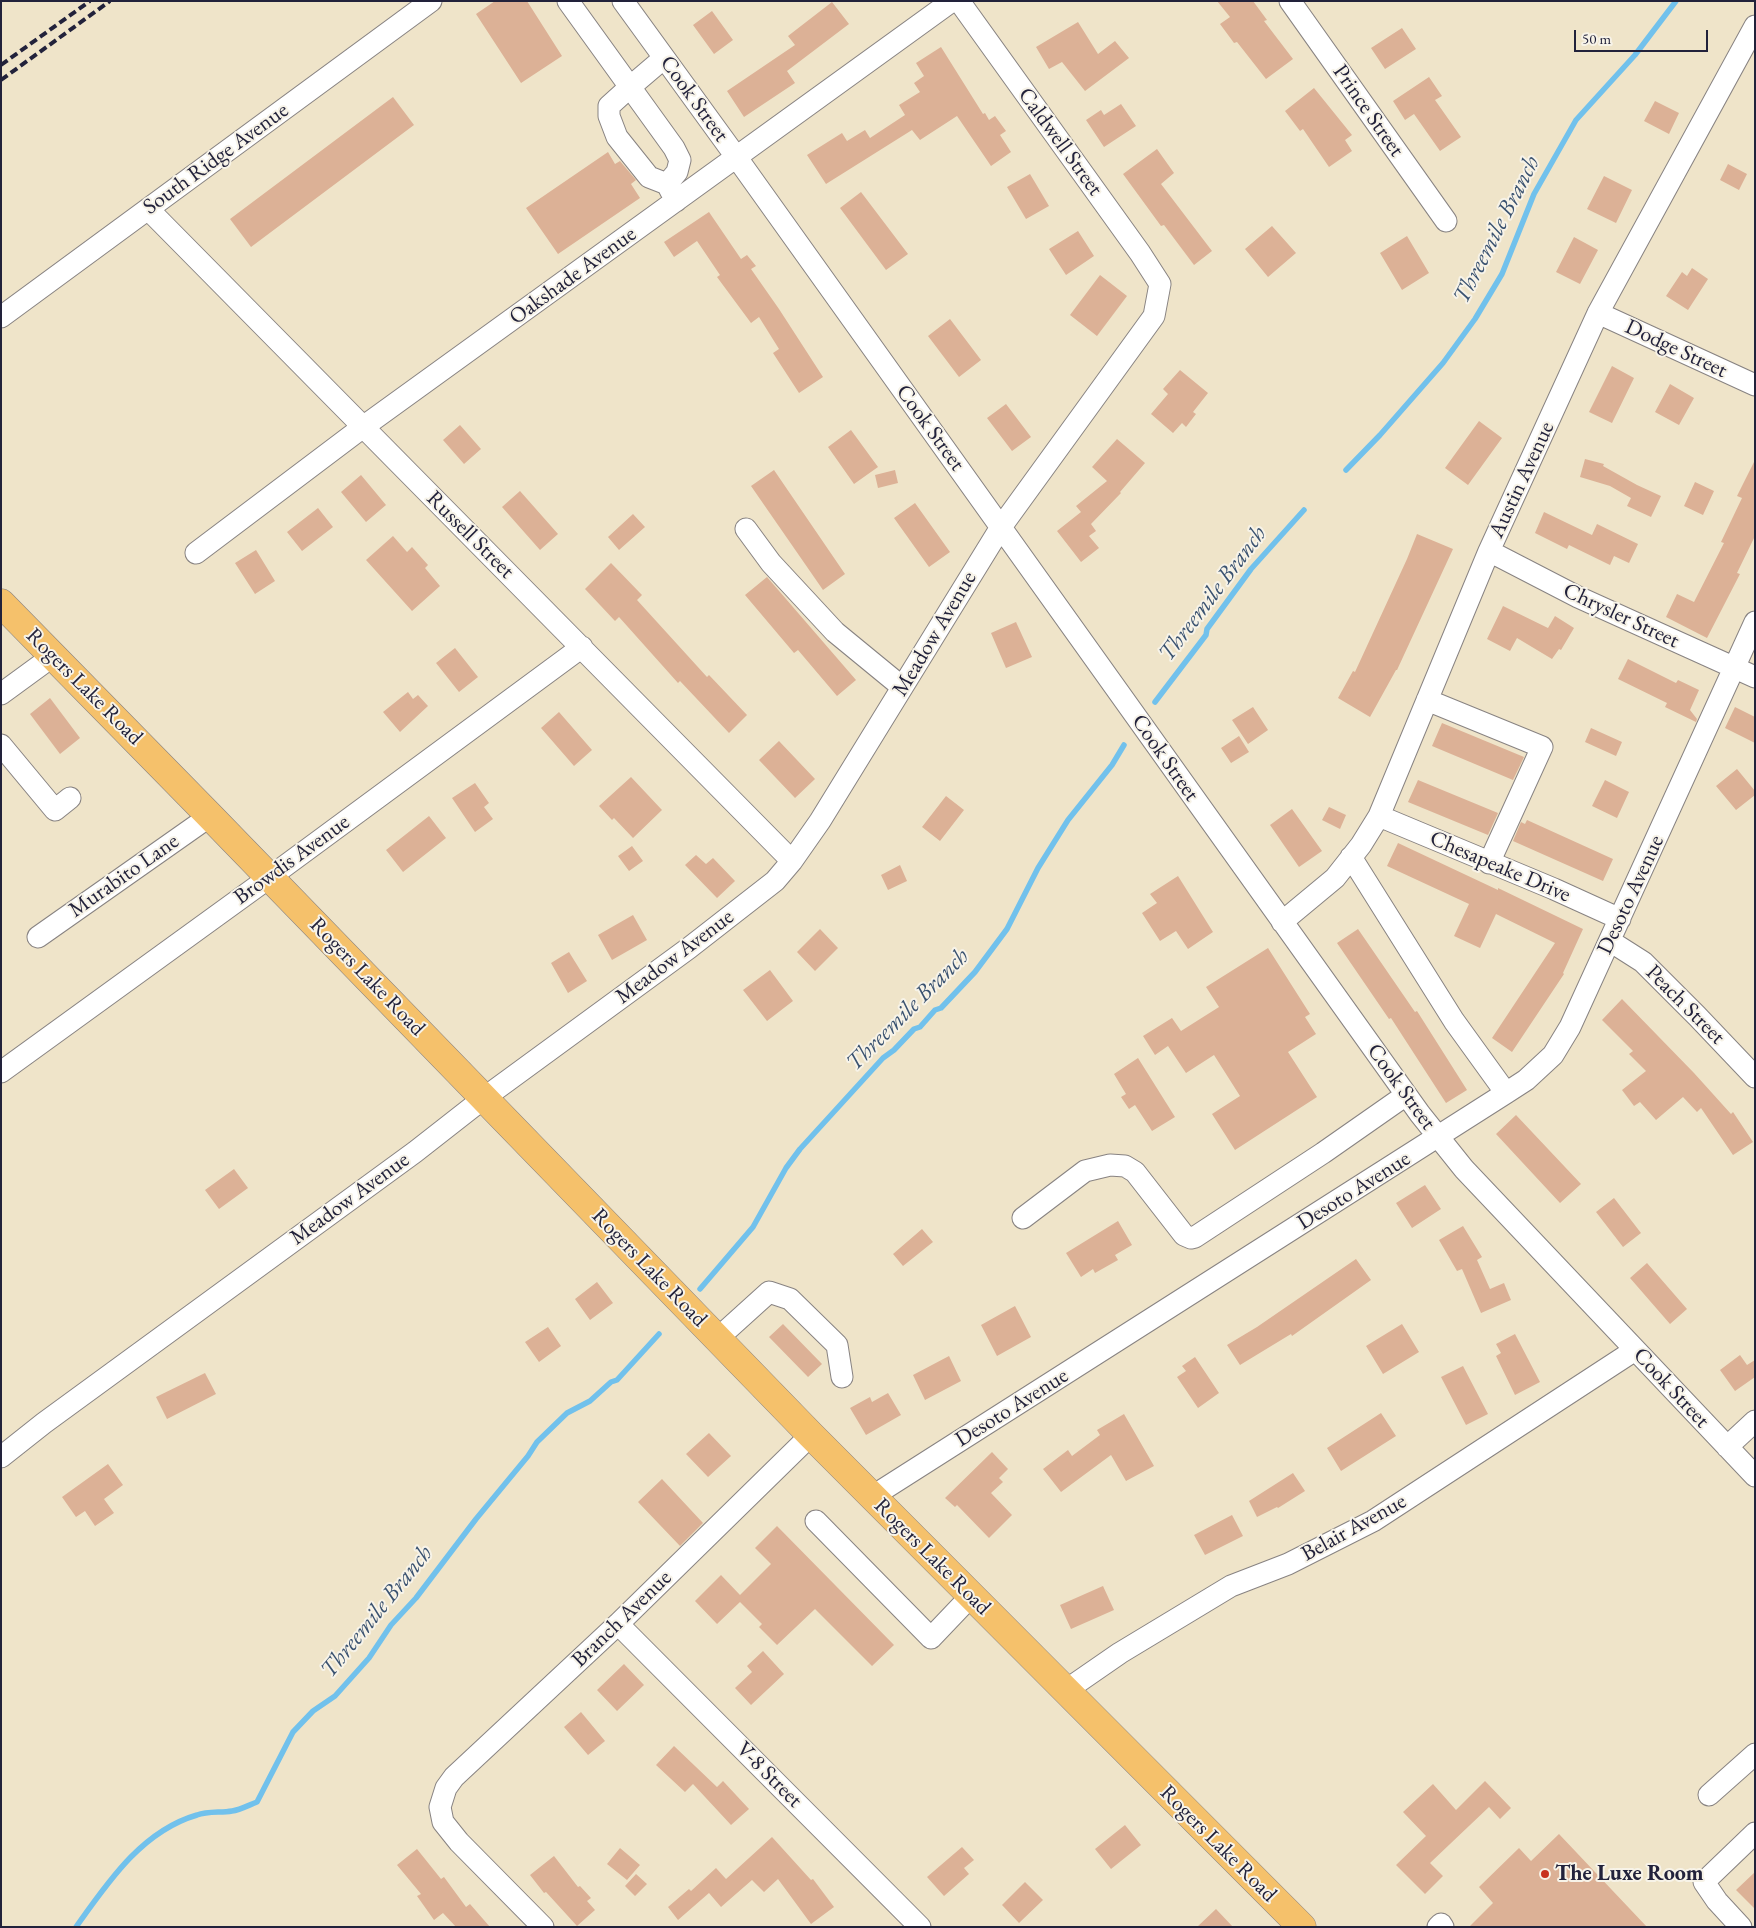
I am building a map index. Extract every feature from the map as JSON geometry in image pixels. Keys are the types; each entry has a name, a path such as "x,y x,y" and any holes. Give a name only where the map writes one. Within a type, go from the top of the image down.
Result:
{"main road":[{"name":"Rogers Lake Road","path":"1,604 270,877 811,1435 1302,1927"}],"street":[{"name":"South Ridge Avenue","path":"1,317 431,1"},
{"path":"568,1 630,87 674,148 680,160 672,193 649,176 617,137 609,116 610,106 630,87 664,58"},
{"name":"Cook Street","path":"623,1 1001,526 1406,1096 1464,1169 1755,1476"},
{"name":"Oakshade Avenue","path":"196,553 672,193 737,158 952,1"},
{"name":"Caldwell Street","path":"959,1 1140,252 1160,284"},
{"name":"Prince Street","path":"1290,1 1446,221"},
{"name":"Austin Avenue","path":"1282,922 1335,878 1361,845 1379,816 1489,552 1598,313 1755,26"},
{"name":"Russell Street","path":"148,209 792,861"},
{"name":"Meadow Avenue","path":"1,1457 44,1423 416,1152 484,1098 689,948 775,881 792,861 820,821 1001,526 1154,316 1160,284"},
{"name":"Dodge Street","path":"1598,313 1755,385"},
{"path":"746,528 771,563 835,632 902,687"},
{"name":"Chrysler Street","path":"1489,552 1578,597 1755,677"},
{"name":"Desoto Avenue","path":"873,1496 1506,1093 1526,1080 1553,1055 1570,1026 1620,919 1755,622"},
{"name":"Browdis Avenue","path":"1,1072 582,647"},
{"path":"1,694 53,656"},
{"path":"1427,700 1542,747 1489,863"},
{"path":"1,745 55,810 70,798"},
{"name":"Murabito Lane","path":"38,937 210,816"},
{"name":"Chesapeake Drive","path":"1379,816 1554,889 1620,919"},
{"path":"1351,857 1454,1021 1506,1093"},
{"name":"Peach Street","path":"1610,940 1643,962 1755,1077"},
{"path":"1023,1218 1085,1171 1110,1165 1125,1166 1135,1172 1184,1235 1191,1238 1195,1237 1406,1096"},
{"path":"717,1339 769,1292 790,1298 837,1345 842,1377"},
{"name":"Belair Avenue","path":"1065,1691 1120,1653 1231,1586 1295,1561 1373,1521 1635,1350"},
{"path":"1727,1448 1755,1421"},
{"name":"Branch Avenue","path":"543,1927 458,1842 443,1822 440,1807 446,1788 454,1777 618,1624 811,1435"},
{"path":"816,1521 931,1638 971,1596"},
{"name":"V-8 Street","path":"618,1624 920,1927"},
{"path":"1709,1796 1755,1754"},
{"path":"1741,1927 1716,1901 1704,1882 1755,1833"},
{"path":"1438,1927 1441,1924 1443,1927"}],"building":[{"path":"495,1 527,1 562,56 521,83 476,14"},
{"path":"1217,1 1253,1 1267,20 1264,21 1293,59 1266,79 1220,24 1230,17"},
{"path":"832,2 849,24 787,71 795,83 744,117 727,91 795,45 788,36"},
{"path":"712,11 733,40 714,54 693,25"},
{"path":"1078,22 1098,54 1115,41 1129,58 1085,91 1062,62 1049,69 1036,47"},
{"path":"1402,28 1416,49 1385,69 1371,48"},
{"path":"941,47 983,114 985,113 989,120 995,116 1006,131 1000,135 1011,152 991,166 957,116 920,140 912,130 826,184 807,155 842,133 847,141 865,130 870,138 905,115 899,105 920,92 914,83 924,76 916,63"},
{"path":"1429,77 1442,96 1435,100 1461,137 1440,151 1414,114 1405,120 1393,101"},
{"path":"1314,88 1352,135 1345,140 1352,151 1329,167 1303,129 1300,131 1285,111"},
{"path":"393,97 414,125 251,247 230,219"},
{"path":"1655,101 1679,113 1669,134 1644,121"},
{"path":"1121,104 1136,126 1104,147 1086,120 1101,110 1104,115"},
{"path":"1157,149 1174,173 1161,184 1212,251 1194,265 1164,225 1161,226 1123,174"},
{"path":"608,152 615,164 620,161 636,180 631,184 640,198 558,254 526,208"},
{"path":"1728,164 1747,174 1739,190 1720,180"},
{"path":"1030,174 1049,206 1026,219 1007,187"},
{"path":"1604,176 1632,190 1616,223 1587,209"},
{"path":"861,192 908,254 886,270 840,208"},
{"path":"709,212 741,259 747,255 756,266 751,269 823,377 799,393 773,353 779,349 759,317 751,323 717,277 720,275 697,241 674,257 664,242"},
{"path":"1272,226 1296,253 1268,277 1245,249"},
{"path":"1078,231 1094,256 1066,275 1049,249"},
{"path":"1407,236 1429,273 1402,290 1380,253"},
{"path":"1574,237 1598,250 1580,284 1556,272"},
{"path":"1692,268 1708,279 1688,310 1666,296 1682,272 1687,276"},
{"path":"1100,275 1127,296 1097,336 1070,315"},
{"path":"950,319 981,360 959,377 928,336"},
{"path":"1612,366 1634,378 1612,423 1589,412"},
{"path":"1180,370 1208,393 1193,412 1196,414 1186,427 1182,423 1173,433 1151,414 1168,394 1163,389"},
{"path":"1670,384 1694,398 1679,425 1655,412"},
{"path":"1006,404 1031,437 1012,451 987,418"},
{"path":"1479,421 1502,438 1468,485 1445,468"},
{"path":"460,425 481,449 464,464 443,440"},
{"path":"851,430 878,467 854,484 828,447"},
{"path":"1117,439 1145,463 1121,493 1091,524 1096,531 1089,536 1099,548 1081,562 1057,531 1081,512 1076,506 1107,481 1092,467"},
{"path":"1585,459 1604,464 1603,466 1661,496 1651,517 1627,506 1631,498 1610,486 1580,477"},
{"path":"1755,460 1755,536 1737,573 1740,574 1707,638 1666,617 1677,594 1694,602 1724,543 1721,542 1742,498 1737,496"},
{"path":"774,470 845,574 823,590 751,486"},
{"path":"895,470 898,483 878,488 875,475"},
{"path":"361,475 386,505 366,522 341,492"},
{"path":"1695,482 1714,491 1703,515 1684,506"},
{"path":"520,491 558,534 540,550 502,507"},
{"path":"915,503 950,552 929,567 894,518"},
{"path":"318,508 333,527 302,551 287,532"},
{"path":"1544,512 1592,535 1597,524 1638,544 1629,563 1614,556 1610,565 1569,545 1567,549 1535,533"},
{"path":"633,514 645,527 619,550 608,537"},
{"path":"1417,534 1453,549 1397,670 1370,717 1338,698 1353,671 1355,672"},
{"path":"393,536 407,552 412,547 428,565 425,568 440,586 412,611 366,560"},
{"path":"256,550 275,581 255,594 235,563"},
{"path":"611,563 642,595 637,600 707,677 709,675 747,715 729,733 680,681 678,683 619,617 615,621 585,589"},
{"path":"767,577 856,680 837,696 798,650 794,653 745,595"},
{"path":"1503,606 1548,628 1555,616 1574,628 1561,650 1559,649 1552,659 1517,638 1510,651 1487,639"},
{"path":"1016,622 1032,657 1006,668 991,633"},
{"path":"455,648 478,677 459,692 436,663"},
{"path":"1628,659 1676,683 1678,680 1699,690 1690,710 1697,719 1696,722 1665,707 1667,703 1618,679"},
{"path":"408,692 413,699 418,695 428,706 400,732 383,712"},
{"path":"50,698 80,738 60,754 30,714"},
{"path":"1253,707 1268,730 1248,744 1232,720"},
{"path":"1735,707 1755,717 1755,743 1725,728"},
{"path":"559,712 592,750 574,766 541,728"},
{"path":"1442,723 1524,757 1513,780 1432,746"},
{"path":"1591,728 1622,742 1616,756 1585,742"},
{"path":"1239,736 1249,752 1231,763 1221,748"},
{"path":"779,741 815,779 795,798 759,760"},
{"path":"1737,769 1755,791 1755,795 1736,810 1716,786"},
{"path":"631,777 662,810 633,838 614,818 612,820 599,806"},
{"path":"1418,780 1498,813 1488,835 1408,802"},
{"path":"1605,780 1629,792 1617,818 1592,806"},
{"path":"475,783 489,803 484,807 493,819 475,832 452,798"},
{"path":"946,796 964,810 940,841 922,827"},
{"path":"1329,807 1346,815 1340,829 1322,820"},
{"path":"1292,809 1322,851 1299,867 1270,825"},
{"path":"429,816 446,838 403,872 386,850"},
{"path":"1527,820 1613,859 1603,881 1513,841 1521,822 1525,824"},
{"path":"1398,843 1583,929 1564,974 1512,1052 1492,1038 1555,943 1496,914 1480,948 1454,936 1469,904 1387,866"},
{"path":"632,846 643,861 629,871 618,856"},
{"path":"696,855 706,864 713,858 735,881 717,898 685,865"},
{"path":"900,865 907,881 888,890 881,875"},
{"path":"1178,876 1213,932 1188,949 1176,931 1160,941 1142,913 1157,903 1150,894"},
{"path":"633,915 647,940 612,960 598,935"},
{"path":"820,929 838,948 815,971 797,952"},
{"path":"1358,929 1415,1012 1417,1011 1467,1090 1446,1103 1391,1018 1389,1019 1337,943"},
{"path":"1268,948 1310,1014 1305,1017 1316,1034 1288,1052 1317,1097 1235,1150 1212,1114 1240,1096 1214,1055 1186,1073 1168,1046 1155,1055 1143,1036 1172,1018 1181,1031 1219,1007 1206,987"},
{"path":"569,952 587,981 568,993 551,963"},
{"path":"770,970 793,1001 767,1021 743,990"},
{"path":"1622,999 1731,1114 1733,1112 1753,1142 1733,1155 1701,1108 1697,1112 1683,1097 1656,1120 1640,1102 1634,1106 1622,1090 1646,1071 1629,1054 1633,1051 1602,1020"},
{"path":"1138,1058 1175,1117 1152,1131 1135,1105 1129,1109 1121,1097 1126,1094 1114,1074"},
{"path":"1516,1115 1581,1184 1560,1203 1496,1134"},
{"path":"234,1169 248,1188 219,1209 205,1190"},
{"path":"1425,1185 1441,1209 1412,1228 1396,1203"},
{"path":"1614,1198 1641,1233 1623,1247 1596,1212"},
{"path":"1118,1221 1132,1245 1115,1255 1118,1260 1095,1273 1093,1269 1081,1277 1066,1253"},
{"path":"1463,1226 1482,1257 1477,1260 1490,1289 1504,1283 1511,1300 1481,1313 1462,1269 1457,1271 1439,1240"},
{"path":"922,1229 933,1242 903,1266 893,1254"},
{"path":"1356,1259 1371,1280 1292,1336 1291,1334 1240,1365 1227,1345 1257,1327"},
{"path":"1647,1263 1687,1309 1670,1324 1630,1278"},
{"path":"597,1282 613,1303 590,1320 575,1299"},
{"path":"1015,1306 1031,1337 997,1356 981,1325"},
{"path":"783,1324 822,1364 808,1377 769,1337"},
{"path":"1402,1324 1419,1352 1383,1374 1366,1346"},
{"path":"548,1327 561,1346 539,1362 525,1342"},
{"path":"1515,1334 1540,1382 1515,1395 1496,1356 1501,1353 1496,1344"},
{"path":"1740,1355 1747,1365 1755,1360 1755,1377 1735,1391 1720,1370"},
{"path":"949,1356 961,1381 925,1400 913,1375"},
{"path":"1195,1357 1219,1393 1198,1408 1177,1377 1186,1371 1182,1366"},
{"path":"1463,1366 1488,1414 1466,1425 1441,1377"},
{"path":"205,1373 216,1394 167,1419 156,1397"},
{"path":"888,1393 901,1415 866,1435 850,1408 870,1397 872,1402"},
{"path":"1381,1413 1396,1436 1341,1471 1327,1448"},
{"path":"1124,1414 1154,1466 1126,1481 1111,1455 1061,1492 1043,1469 1068,1450 1072,1456 1100,1435 1097,1430"},
{"path":"709,1433 731,1456 708,1477 686,1454"},
{"path":"992,1452 1008,1469 999,1478 1003,1482 991,1493 1012,1515 989,1538 957,1505 955,1507 945,1498"},
{"path":"108,1464 123,1485 104,1499 114,1513 95,1526 85,1511 76,1517 62,1497"},
{"path":"1293,1473 1305,1491 1278,1508 1257,1517 1249,1501"},
{"path":"662,1479 703,1523 680,1546 638,1502"},
{"path":"1232,1515 1243,1536 1205,1555 1194,1535"},
{"path":"777,1526 894,1645 872,1666 815,1609 777,1645 759,1627 762,1624 740,1602 717,1624 695,1601 721,1575 740,1595 771,1564 755,1548"},
{"path":"1103,1586 1114,1610 1071,1629 1060,1605"},
{"path":"763,1651 784,1674 751,1705 735,1688 752,1672 747,1666"},
{"path":"624,1664 644,1685 617,1711 597,1690"},
{"path":"581,1712 605,1741 588,1755 564,1727"},
{"path":"674,1746 717,1787 723,1781 749,1809 731,1825 693,1784 685,1792 656,1765"},
{"path":"1485,1781 1511,1808 1500,1819 1489,1807 1430,1863 1443,1876 1425,1894 1396,1865 1426,1836 1403,1812 1433,1784 1456,1810"},
{"path":"1125,1825 1141,1845 1111,1869 1095,1849"},
{"name":"The Luxe Room","path":"1559,1834 1647,1927 1469,1927 1493,1903 1479,1887 1519,1848 1531,1861"},
{"path":"772,1837 811,1880 813,1879 834,1907 811,1924 778,1879 764,1892 752,1880 721,1907 709,1893 678,1920 668,1907 689,1889 691,1891 716,1868 726,1879"},
{"path":"962,1847 974,1860 964,1868 969,1874 944,1896 927,1877"},
{"path":"620,1848 640,1865 627,1880 607,1864"},
{"path":"417,1849 441,1879 444,1877 466,1907 470,1904 490,1927 456,1927 443,1913 434,1920 417,1896 421,1894 397,1865"},
{"path":"554,1856 578,1887 580,1886 591,1898 587,1901 595,1910 577,1926 546,1892 544,1893 530,1875"},
{"path":"1755,1872 1755,1909 1736,1890"},
{"path":"636,1874 647,1884 635,1896 625,1886"},
{"path":"1025,1882 1043,1900 1019,1923 1002,1905"},
{"path":"1216,1909 1233,1927 1197,1927"}],"waterway":[{"name":"Threemile Branch","path":"1346,470 1380,435 1443,363 1475,319 1502,274 1534,194 1576,120 1635,55 1676,1"},
{"name":"Threemile Branch","path":"1155,702 1206,635 1207,629 1251,569 1304,510"},
{"name":"Threemile Branch","path":"700,1289 753,1227 786,1168 800,1149 883,1058 894,1050 914,1029 920,1027 935,1010 941,1008 975,972 1007,929 1038,868 1068,820 1112,765 1124,745"},
{"name":"Threemile Branch","path":"76,1927 128,1860 159,1833 197,1815 228,1812 257,1802 293,1732 313,1711 335,1696 369,1658 391,1625 416,1598 537,1442 567,1413 590,1401 611,1382 617,1380 659,1334"}],"railway":[{"path":"1,65 90,1"},
{"path":"1,80 110,1"}],"place":[{"name":"The Luxe Room","path":"1545,1874"}]}
